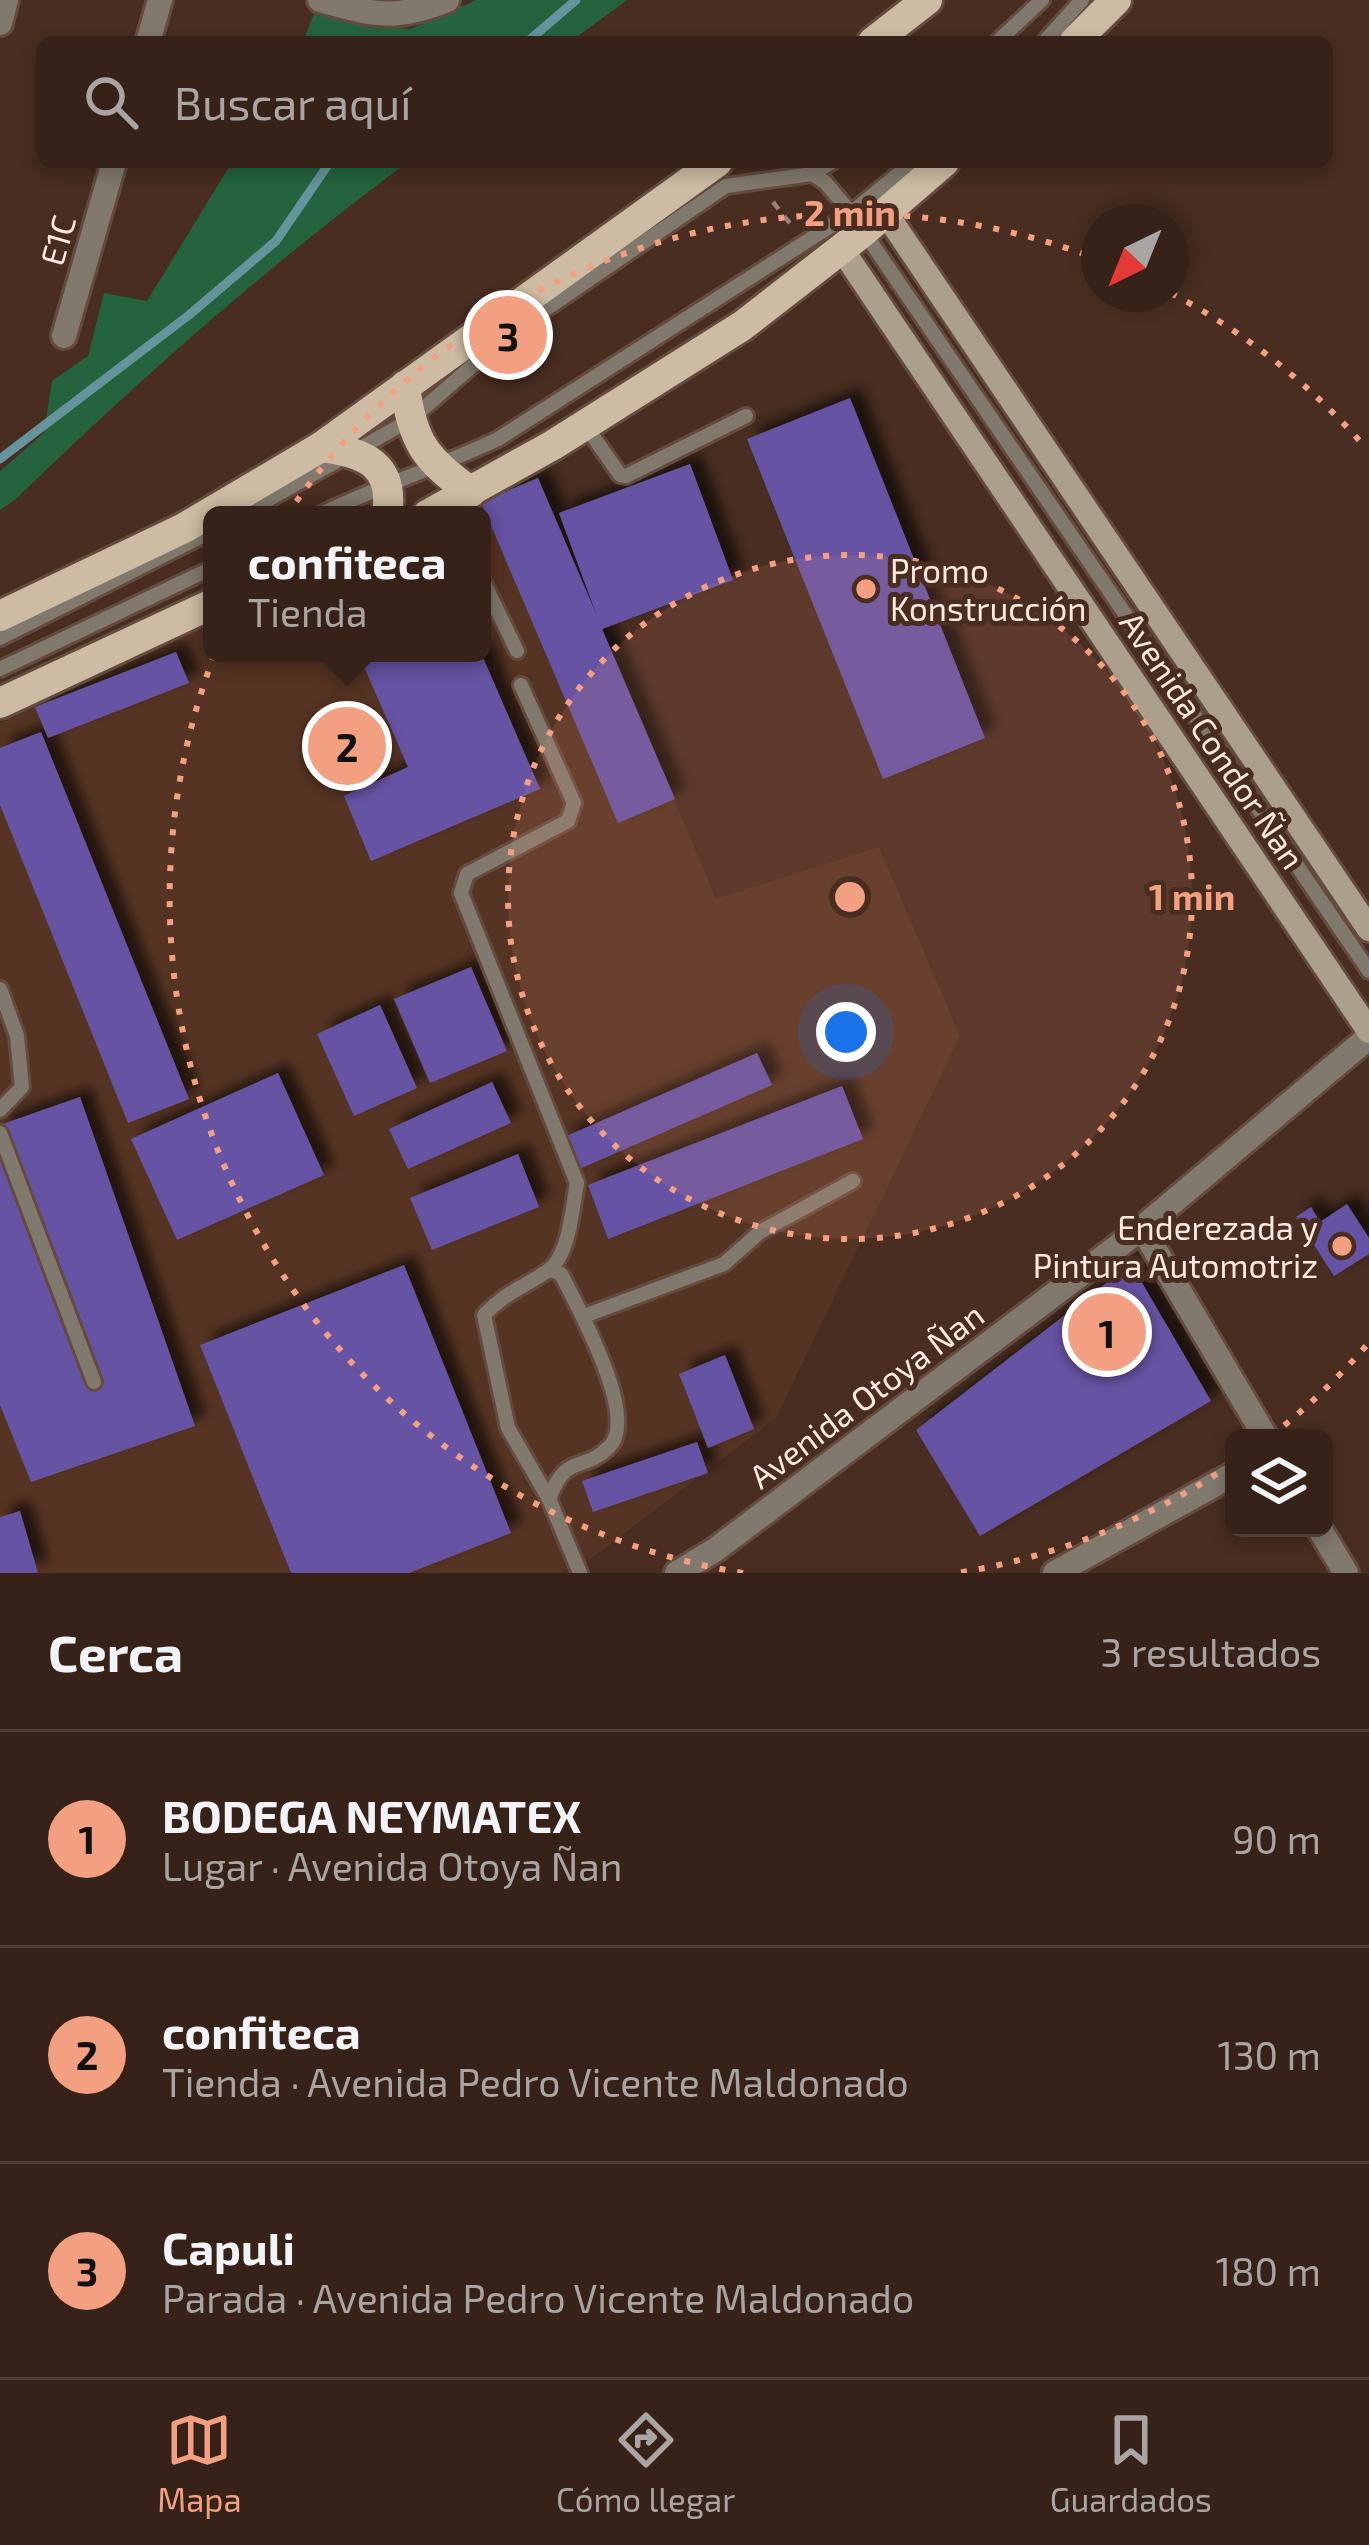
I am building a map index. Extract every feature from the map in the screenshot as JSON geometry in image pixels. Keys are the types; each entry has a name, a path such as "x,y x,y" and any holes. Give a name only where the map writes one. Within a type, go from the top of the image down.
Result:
{"main road":[{"path":"881,36 927,0"},
{"path":"1080,36 1116,0"},
{"path":"221,506 321,447 709,168"},
{"path":"451,506 742,326 936,168"},
{"name":"Avenida Condor Ñan","path":"860,226 1369,929"},
{"name":"Avenida Condor Ñan","path":"860,226 1369,1034"},
{"path":"405,386 410,421 420,446 437,468 449,506"},
{"path":"321,447 356,451 379,470 386,483 387,506"},
{"path":"0,616 203,517"},
{"path":"0,703 203,608"}],"street":[{"path":"0,23 6,0"},
{"path":"150,36 160,0"},
{"path":"320,0 412,14 448,0"},
{"name":"E1C","path":"64,336 112,168"},
{"name":"Avenida Otoya Ñan","path":"677,1573 715,1550 1142,1228 1369,1034"},
{"path":"1142,1228 1261,1429"},
{"path":"1055,1573 1225,1479"},
{"path":"1324,1537 1346,1573"},
{"path":"715,1550 728,1573"}],"lane":[{"path":"1003,36 1042,0"},
{"path":"1049,36 1082,0"},
{"path":"257,506 410,421 508,335 726,186 812,174 822,168"},
{"path":"338,506 498,439 805,242 860,226 908,168"},
{"path":"812,174 826,182 860,226 1369,971"},
{"path":"585,425 616,471 626,476 746,416"},
{"path":"0,638 203,536"},
{"path":"0,669 203,572"},
{"path":"491,597 518,651"},
{"path":"521,685 574,803 568,820 467,874 460,893 577,1183 568,1234 551,1270 505,1293 484,1315 508,1428 549,1499 580,1573"},
{"path":"0,989 17,1036 22,1087 0,1110"},
{"path":"0,1133 94,1382"},
{"path":"584,1316 724,1264 760,1232 853,1181"},
{"path":"549,1499 562,1471 611,1446 619,1430 618,1408 584,1316 561,1274 551,1270"}],"path":[{"path":"758,182 805,242"}],"shaded area":[{"path":"535,470 716,899 879,847 960,1036 776,1418 592,1558 560,1573 0,1573 0,723 203,627 203,662 491,662 491,506 458,506"}],"green space":[{"path":"476,0 627,0 578,36 305,36 316,8 410,29"},
{"path":"228,168 400,168 207,324 0,510 0,471 44,433 52,381 88,356 104,293 147,301"}],"building":[{"name":"Promo Konstrucción","path":"850,398 985,738 883,779 747,439"},
{"path":"690,464 733,580 602,629 675,799 618,823 491,525 491,506 481,502 538,478 597,616 559,513"},
{"path":"176,652 189,683 48,738 35,707"},
{"path":"362,662 485,662 540,789 371,861 344,796 408,767"},
{"path":"41,732 189,1099 128,1123 0,805 0,748"},
{"path":"471,967 507,1051 430,1083 394,999"},
{"path":"380,1005 417,1088 354,1116 317,1034"},
{"path":"757,1053 772,1085 577,1170 562,1138"},
{"path":"278,1073 324,1175 177,1240 131,1139"},
{"path":"492,1082 511,1123 408,1169 389,1129"},
{"path":"842,1086 863,1139 608,1239 588,1185"},
{"path":"80,1097 195,1426 31,1482 0,1405 0,1125"},
{"path":"518,1154 539,1207 432,1250 410,1198"},
{"name":"Enderezada y Pintura Automotriz","path":"1347,1204 1369,1238 1369,1254 1334,1276 1296,1217 1311,1207 1320,1222"},
{"path":"1131,1264 1211,1401 980,1536 916,1430"},
{"path":"404,1265 511,1533 409,1573 291,1573 200,1345"},
{"path":"725,1355 754,1429 708,1448 679,1374"},
{"path":"697,1442 708,1473 593,1512 582,1481"},
{"path":"20,1511 38,1573 0,1573 0,1517"}],"waterway":[{"path":"534,36 576,0"},
{"path":"0,459 189,315 276,241 326,168"}],"place":[{"name":"Capuli","path":"508,335"},
{"name":"Promo Konstrucción","path":"866,589"},
{"name":"confiteca","path":"347,746"},
{"name":"Enderezada y Pintura Automotriz","path":"1342,1246"},
{"name":"BODEGA NEYMATEX","path":"1107,1332"}]}
